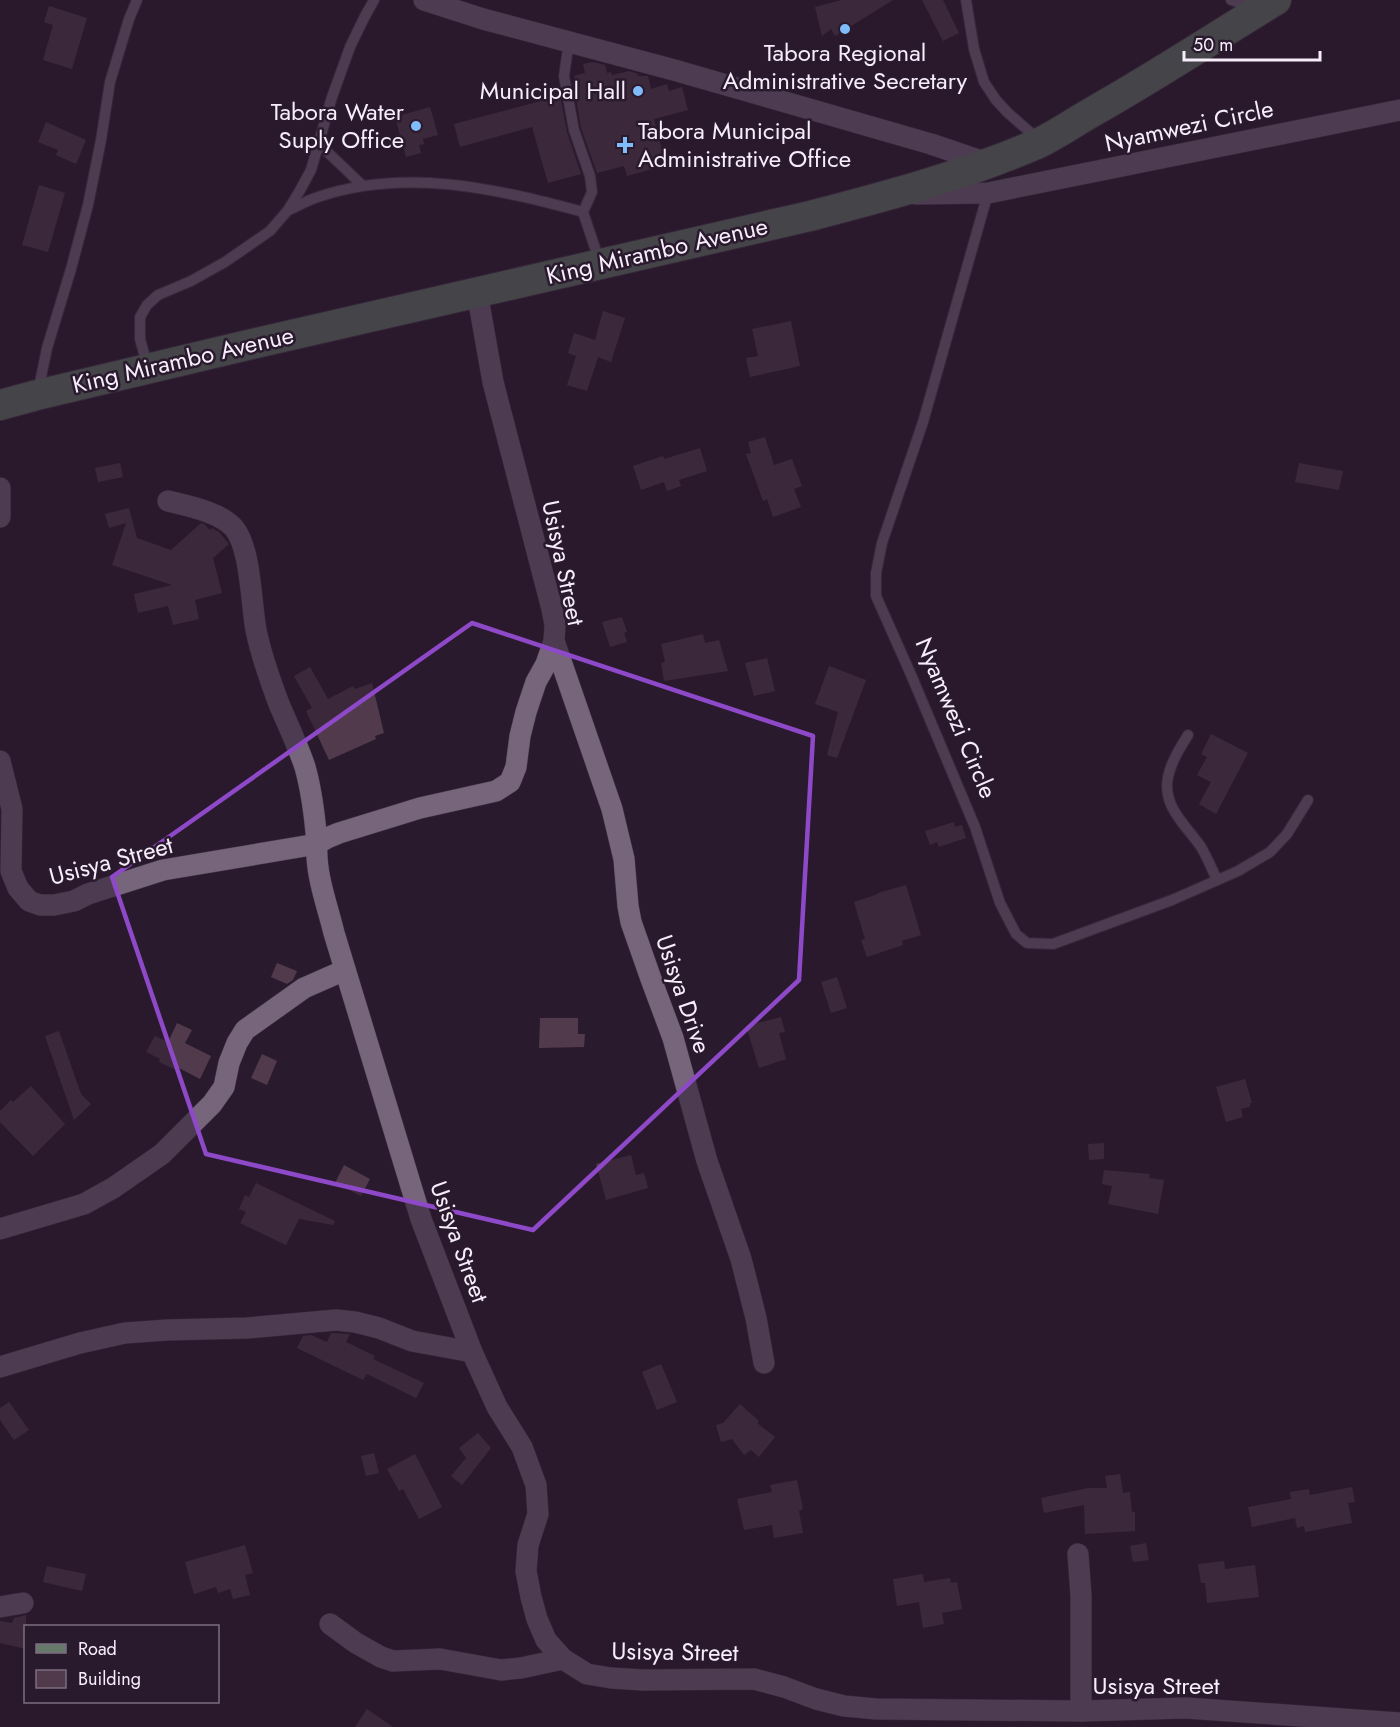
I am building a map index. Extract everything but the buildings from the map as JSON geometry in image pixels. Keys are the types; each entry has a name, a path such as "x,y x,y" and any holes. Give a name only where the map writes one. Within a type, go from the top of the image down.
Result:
{"main road":[{"name":"King Mirambo Avenue","path":"0,405 148,368 810,216 891,194 987,163 1041,142 1146,81 1269,4"}],"street":[{"path":"424,0 483,19 569,41 931,144 987,163"},
{"name":"Nyamwezi Circle","path":"891,194 988,193 1400,110"},
{"name":"Usisya Street","path":"0,760 12,810 6,869 29,901 40,905 74,901 88,894 163,870 317,844 376,820 496,791 510,782 516,767 526,712 554,641 555,625 493,382 477,292"},
{"path":"0,488 0,517"},
{"path":"168,501 197,508 221,518 234,528 241,540 261,650 304,767 315,817 317,844"},
{"name":"Usisya Drive","path":"554,641 614,816 624,859 628,906 632,922 674,1038 707,1161 741,1259 756,1318 764,1364"},
{"name":"Usisya Street","path":"317,844 319,873 345,970 422,1219 472,1352 497,1407 522,1447 536,1485 538,1514 528,1545 526,1571 537,1619 546,1640 563,1659 587,1674 595,1676 643,1680 754,1679 816,1699 844,1706 865,1708 1082,1711 1186,1708 1400,1723"},
{"path":"0,1229 84,1204 113,1188 162,1154 212,1104 224,1087 229,1063 245,1030 304,988 345,970"},
{"path":"0,1367 80,1343 126,1333 167,1329 247,1328 336,1320 379,1328 412,1341 472,1352"},
{"path":"1078,1554 1081,1596 1082,1711"},
{"path":"0,1607 23,1603"},
{"path":"330,1624 356,1643 393,1661 440,1659 501,1670 563,1659"}],"lane":[{"path":"37,395 47,348 88,205 110,81 137,0"},
{"path":"148,368 140,339 140,317 147,305 158,295 191,281 225,262 270,231 288,210 311,170 350,47 374,0"},
{"path":"966,0 974,49 984,82 1008,113 1041,142"},
{"path":"1231,0 1269,4"},
{"path":"569,41 564,76 574,130 590,176 592,192 583,212 600,263"},
{"path":"319,144 362,185"},
{"path":"288,210 316,197 362,185 392,182 455,184 520,195 583,212"},
{"name":"Nyamwezi Circle","path":"988,193 923,422 882,543 876,573 876,596 975,827 1000,903 1016,934 1027,943 1053,944 1172,900 1238,871 1270,852 1287,834 1308,800"},
{"path":"1188,735 1168,775 1167,789 1170,804 1202,849 1217,880"}],"highlighted area":[{"path":"472,623 813,736 799,980 533,1230 206,1154 112,877"}],"place":[{"name":"Tabora Regional Administrative Secretary","path":"845,29"},
{"name":"Municipal Hall","path":"638,91"},
{"name":"Tabora Water Suply Office","path":"416,126"},
{"name":"Tabora Municipal Administrative Office","path":"625,145"}]}
